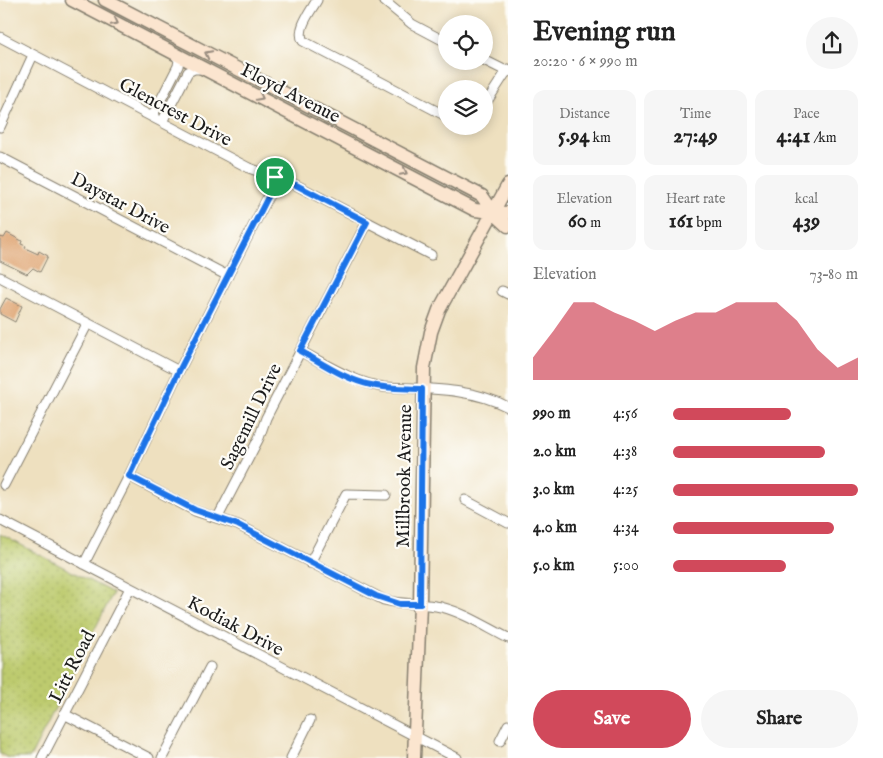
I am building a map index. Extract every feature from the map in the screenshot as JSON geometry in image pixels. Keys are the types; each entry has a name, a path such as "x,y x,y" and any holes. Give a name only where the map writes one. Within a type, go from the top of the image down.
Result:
{"street":[{"name":"Floyd Avenue","path":"72,0 475,210 508,213"},
{"name":"Floyd Avenue","path":"105,0 482,196 493,212 508,226"},
{"path":"317,0 301,30 300,36 303,41 438,112"},
{"path":"383,0 412,24 438,38"},
{"name":"Glencrest Drive","path":"0,37 250,168 296,185 431,255"},
{"path":"152,117 178,66 179,60 173,52"},
{"path":"0,127 33,55"},
{"path":"493,64 507,71 493,92"},
{"path":"162,122 188,72 194,69 204,69"},
{"name":"Daystar Drive","path":"0,157 228,276"},
{"path":"84,564 129,476 179,371 268,197 275,177"},
{"name":"Millbrook Avenue","path":"414,758 420,604 422,389 426,351 439,310 508,185"},
{"name":"Sagemill Drive","path":"218,517 258,438 266,418 367,222"},
{"path":"0,277 179,371"},
{"path":"4,485 88,323"},
{"path":"300,351 355,380 369,385 383,388 422,389 475,394 508,407"},
{"path":"129,476 195,510 238,525 384,600 400,604 431,605 453,610 508,638"},
{"path":"310,563 346,494 386,495"},
{"path":"465,500 508,523"},
{"name":"Kodiak Drive","path":"0,520 457,758"},
{"name":"Litt Road","path":"42,758 130,588"},
{"path":"162,758 210,667"},
{"path":"64,714 149,758"},
{"path":"291,758 310,720"},
{"path":"500,741 508,725"}],"green space":[{"path":"0,534 113,593 30,758 9,758 0,754"}],"building":[{"path":"7,233 22,241 21,244 26,246 25,248 38,254 39,251 48,256 40,272 33,268 27,274 0,261 0,237 4,238"},
{"path":"6,298 22,306 15,322 0,314 0,309"}],"route":[{"path":"275,177 296,185 367,222 300,351 355,380 369,385 383,388 422,389 420,604 400,604 384,600 238,525 195,510 129,476 179,371 268,197 275,177"}]}
